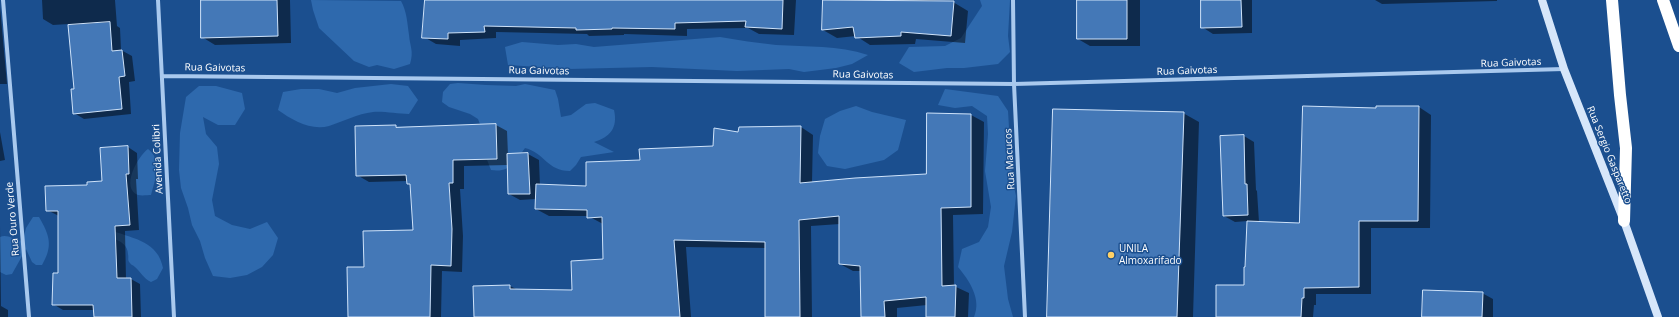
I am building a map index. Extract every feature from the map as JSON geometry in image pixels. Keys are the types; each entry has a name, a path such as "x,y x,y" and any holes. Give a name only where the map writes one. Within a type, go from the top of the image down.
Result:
{"highway":[{"path":"1612,0 1626,148 1624,221"},
{"path":"1663,0 1679,46"}],"street":[{"name":"Rua Ouro Verde","path":"3,0 29,317"},
{"name":"Avenida Colibri","path":"158,0 174,317"},
{"name":"Rua Macucos","path":"1013,0 1014,84 1025,317"},
{"name":"Rua Sergio Gasparetto","path":"1542,0 1564,69 1624,221 1658,317"},
{"name":"Rua Gaivotas","path":"162,76 1014,84 1564,69"}],"shaded area":[{"path":"311,0 401,1 406,13 412,56 410,64 394,69 377,65 369,67 354,61 319,28"},
{"path":"980,0 1010,0 1008,36 1010,52 998,64 914,72 899,63 909,47 945,46 961,38 982,6"},
{"path":"720,37 776,45 834,48 868,55 852,64 836,68 804,72 789,69 737,71 652,67 568,69 508,65 505,47 522,42 558,45 576,44 594,47"},
{"path":"458,83 516,86 525,84 555,90 561,117 571,115 586,104 595,103 614,110 615,122 612,131 600,140 594,142 614,152 581,157 570,171 556,168 532,150 525,148 515,162 507,168 503,170 491,170 484,152 484,135 478,119 470,114 449,107 442,102 443,92 450,84"},
{"path":"391,84 408,86 418,100 409,114 373,112 356,116 329,126 315,127 302,124 278,110 283,92 301,89 319,89 337,93 355,88"},
{"path":"199,86 216,86 242,93 245,109 235,125 218,125 203,117 206,134 217,147 219,164 212,200 215,216 232,225 250,229 267,222 278,238 273,255 262,267 247,275 230,278 213,276 205,258 200,241 192,225 181,188 179,170 180,133 186,97"},
{"path":"945,89 998,96 1008,111 1012,178 1016,196 1012,232 1004,266 1008,299 1013,317 974,317 976,303 973,290 958,267 962,249 979,242 988,227 991,207 985,171 988,134 987,116 972,106 955,108 938,105"},
{"path":"856,106 872,112 906,120 898,150 884,160 845,169 827,166 818,153 820,136 825,119 840,111"},
{"path":"148,149 153,154 157,164 156,177 151,195 138,195 133,191 131,186 132,172 140,158"},
{"path":"33,217 39,217 46,230 49,241 48,252 42,265 36,265 32,262 26,249 12,274 6,275 0,272 0,237 7,236 18,241 23,240 26,228"},
{"path":"113,231 137,239 151,247 156,252 163,268 157,279 151,282 130,264 127,249 122,243 114,239"}],"building":[{"path":"201,0 277,0 278,36 201,38"},
{"path":"425,0 783,0 782,29 745,27 746,21 675,23 675,29 612,28 576,30 576,28 484,26 485,32 448,33 448,39 422,38"},
{"path":"823,0 954,1 951,36 901,32 901,36 855,38 853,27 822,30"},
{"path":"1077,0 1127,0 1127,39 1077,39"},
{"path":"1201,0 1241,0 1242,27 1201,28"},
{"path":"110,22 112,51 122,50 125,76 119,77 122,109 73,114 71,89 74,89 68,25"},
{"path":"1303,106 1376,108 1376,106 1419,106 1418,221 1359,221 1359,287 1304,288 1301,317 1216,317 1216,285 1244,285 1247,221 1299,223"},
{"path":"1053,109 1184,112 1177,317 1047,317"},
{"path":"927,113 971,114 971,207 941,208 942,286 956,285 955,317 926,317 926,297 884,301 885,317 861,317 860,266 839,264 839,216 799,220 800,317 765,317 765,242 674,240 680,317 474,317 473,286 510,285 510,289 572,290 571,261 603,259 602,217 587,218 587,210 535,209 536,184 586,186 586,162 640,160 639,149 713,146 714,128 738,132 739,127 801,126 800,183 926,174"},
{"path":"496,124 497,159 453,160 453,183 449,183 452,229 451,266 431,265 430,317 348,317 347,267 364,267 363,231 413,230 410,184 407,184 406,175 356,176 355,126 396,125 396,127"},
{"path":"1244,135 1245,184 1247,184 1248,215 1223,216 1220,136"},
{"path":"128,146 129,174 126,174 130,225 115,226 117,278 131,278 132,317 94,317 93,305 52,305 53,273 58,273 58,211 46,211 45,186 87,185 87,182 102,181 100,148"},
{"path":"528,153 530,194 508,194 507,154"},
{"path":"1423,290 1483,292 1482,317 1422,317"}],"place":[{"name":"UNILA Almoxarifado","path":"1111,255"}]}
